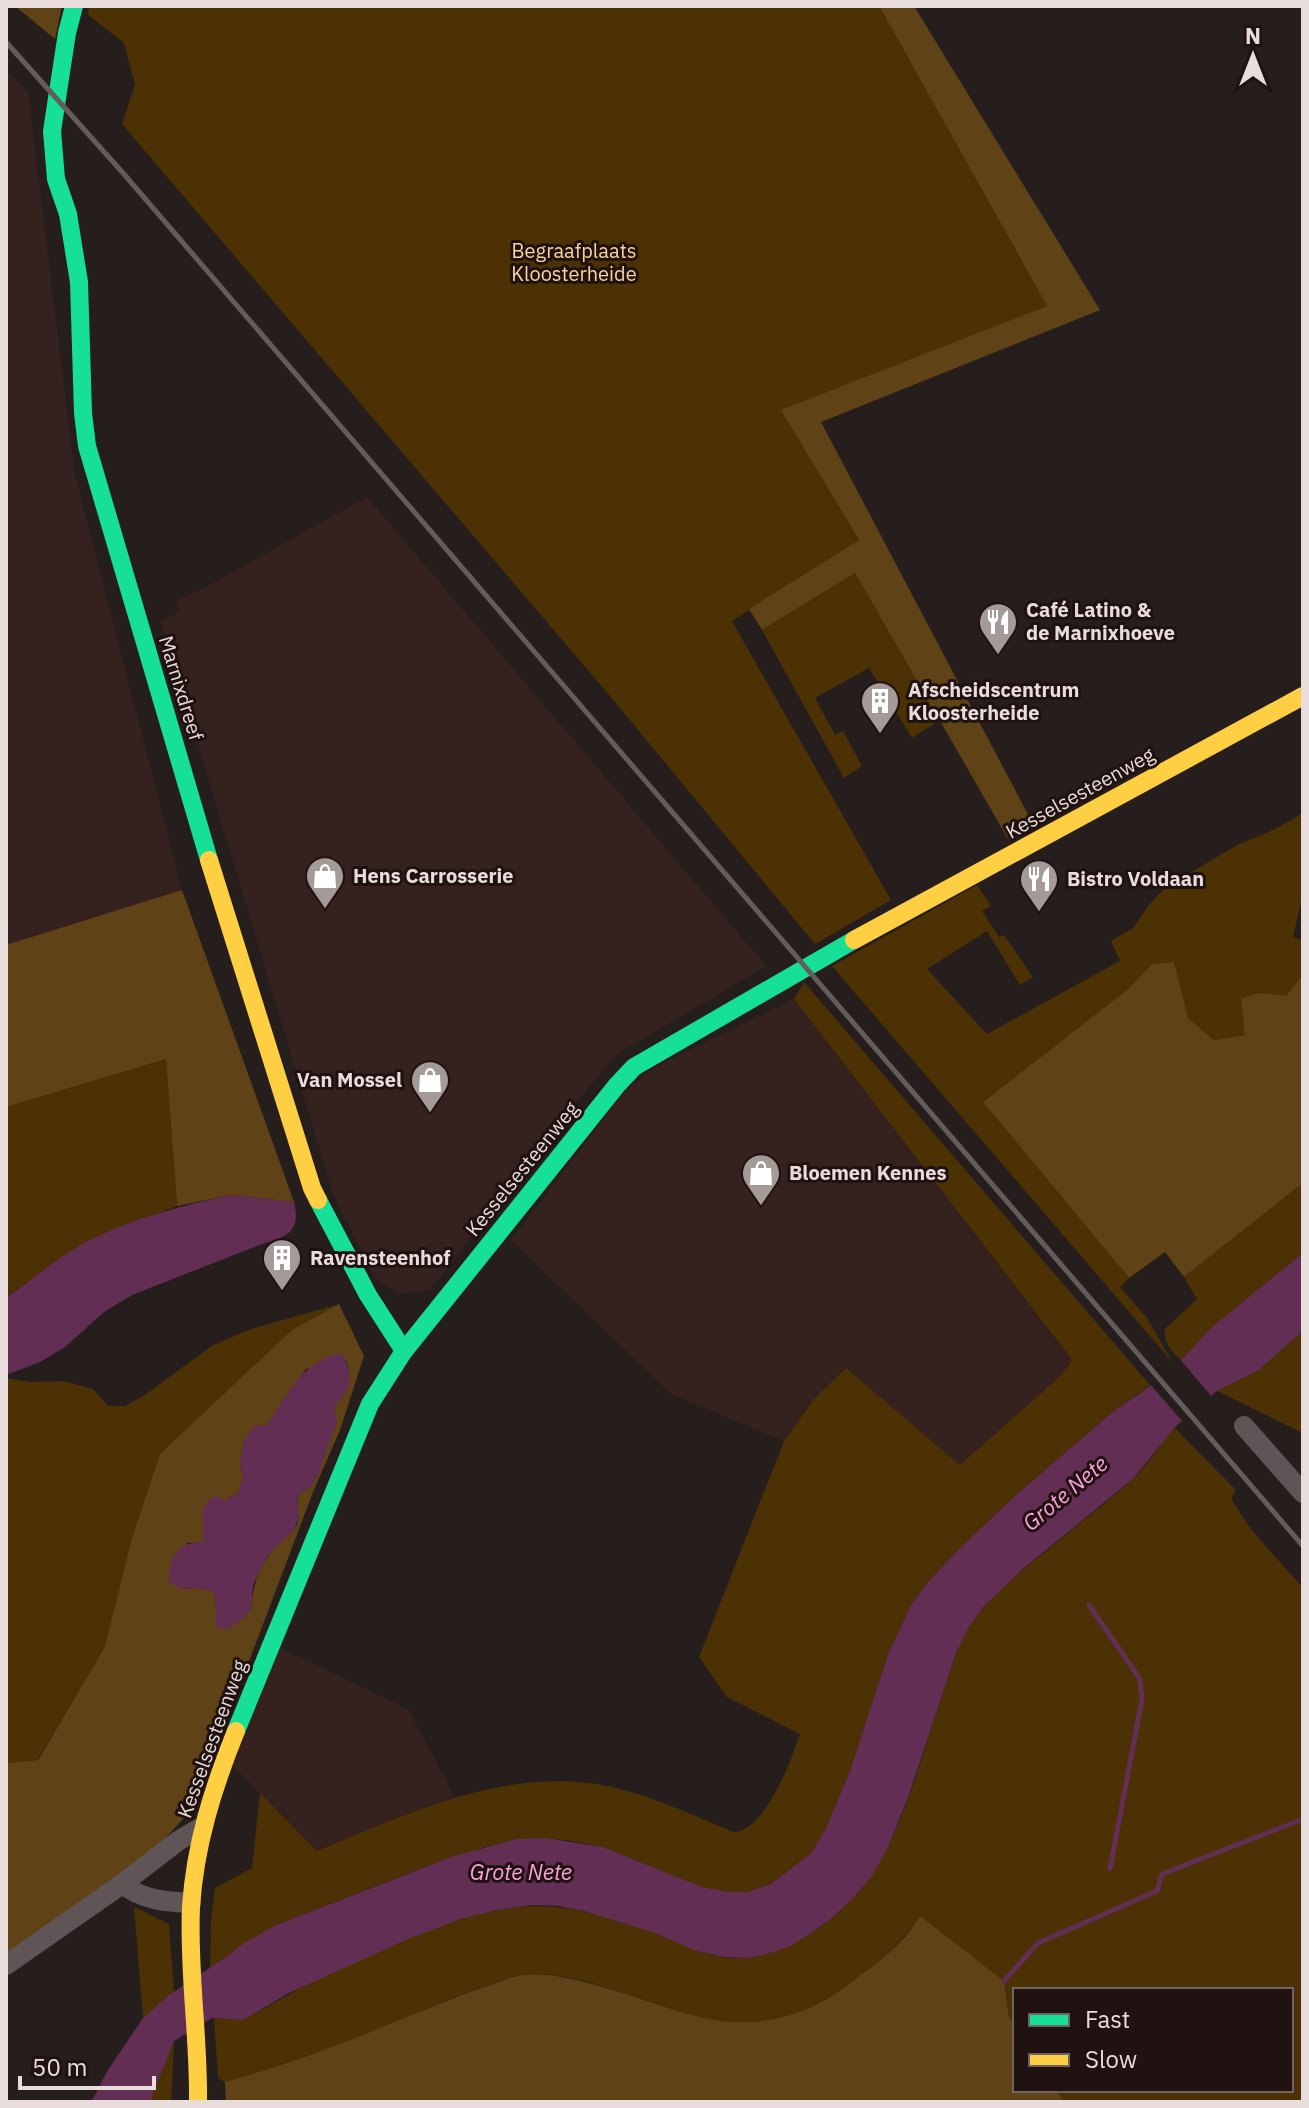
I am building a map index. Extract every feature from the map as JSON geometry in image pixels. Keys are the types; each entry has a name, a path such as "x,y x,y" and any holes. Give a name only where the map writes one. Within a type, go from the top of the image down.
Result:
{"main road":[{"name":"Marnixdreef","path":"74,6 52,131 56,179 68,214 79,282 87,446 218,890 312,1188 368,1295 404,1351"},
{"name":"Kesselsesteenweg","path":"198,2102 190,1945 193,1882 203,1826 259,1673 370,1404 404,1351 634,1067 805,967 1303,696"}],"street":[{"path":"1244,1426 1303,1493"},
{"path":"6,1965 203,1826"},
{"path":"122,1884 143,1896 191,1903"}],"shaded area":[{"path":"15,6 62,6 55,39"},
{"path":"879,6 914,6 1100,310 821,422 1033,824 1008,839 855,573 762,630 749,609 859,540 781,410 1047,306"},
{"path":"6,71 28,92 75,475 182,890 6,945"},
{"path":"367,497 766,966 616,1055 430,1290 401,1294 376,1280 332,1191 161,621 180,612 177,600"},
{"path":"182,890 294,1202 231,1195 177,1206 166,1059 6,1107 6,945"},
{"path":"1174,962 1188,1018 1214,1040 1245,1035 1241,999 1259,993 1286,996 1303,975 1303,1183 1184,1277 1165,1252 1129,1278 983,1102 1128,989 1152,964"},
{"path":"794,999 1071,1359 1057,1379 960,1466 846,1369 814,1399 784,1441 671,1394 511,1240 626,1090 659,1065"},
{"path":"339,1304 364,1356 340,1430 313,1492 197,1799 155,1849 6,1955 6,1736 7,1763 38,1760 105,1647 132,1538 160,1454 293,1329","holes":["346,1360 349,1381 333,1408 337,1421 311,1486 298,1495 296,1527 277,1545 261,1567 251,1610 216,1627 213,1591 181,1589 187,1543 203,1542 226,1500 238,1493 243,1477 240,1464 244,1442 255,1425 267,1426 306,1369"]},
{"path":"280,1648 408,1709 455,1797 317,1851 232,1765"},
{"path":"920,1916 1004,1981 1009,2017 1013,2023 1013,2092 1057,2092 1064,2102 226,2102 225,2082 312,2054 464,1994 522,1975 541,1974 571,1979 704,2018 745,2022 785,2016 822,2002 839,1991 883,1958"}],"green space":[{"name":"Begraafplaats Kloosterheide","path":"90,6 879,6 1047,306 782,411 859,540 732,621 891,900 815,944 610,696 122,124 135,85 124,43 87,14"},
{"path":"855,573 940,720 912,738 869,668 815,698 835,735 843,731 862,766 844,778 762,630"},
{"path":"1303,810 1303,894 1293,937 1303,941 1303,975 1286,997 1259,993 1245,1035 1214,1040 1188,1018 1174,962 1152,964 1128,989 983,1102 1129,1278 1120,1287 1147,1318 1173,1363 832,966 977,885 991,906 982,911 999,937 1004,935 1033,977 1020,985 987,931 927,969 987,1034 1120,961 1111,941 1133,928 1165,888 1237,845 1300,815"},
{"path":"804,982 1150,1385 1115,1410 1018,1493 928,1582 911,1605 888,1654 850,1771 825,1830 811,1853 771,1884 747,1892 702,1887 603,1847 572,1841 546,1838 485,1847 419,1869 276,1925 210,1968 215,1888 252,1868 260,1793 317,1851 428,1806 505,1786 544,1782 584,1783 624,1790 733,1832 744,1829 755,1821 775,1793 800,1734 727,1697 699,1657 784,1441 814,1399 846,1368 960,1465 1070,1364 1071,1359 1066,1352 794,999"},
{"path":"166,1059 177,1206 92,1239 6,1298 6,1107"},
{"path":"1303,1183 1303,1253 1180,1360 1165,1338 1165,1329 1197,1299 1184,1277"},
{"path":"339,1304 293,1329 132,1538 106,1647 37,1760 7,1763 6,1378 30,1382 63,1381 93,1389 108,1406 125,1406 213,1345 251,1329"},
{"path":"1303,1331 1303,1433 1217,1391 1259,1370"},
{"path":"1174,1427 1236,1490 1231,1499 1250,1528 1303,1588 1303,2102 1064,2102 1057,2092 1293,2092 1293,1988 1013,1988 1013,2023 1009,2017 1004,1981 916,1923 879,1961 838,1993 815,2006 765,2021 738,2023 711,2020 578,1980 549,1975 521,1975 290,2062 225,2082 218,2078 214,2018 245,2017 377,1952 450,1923 498,1910 538,1906 578,1910 635,1925 714,1955 739,1958 778,1950 816,1930 843,1908 864,1883 897,1826 957,1653 976,1617 1008,1582 1130,1482"},
{"path":"134,1907 169,1924 174,1992 143,2018"},
{"path":"174,2041 171,2102 150,2102"}],"water":[{"path":"231,1195 294,1202 294,1226 279,1239 132,1295 104,1312 65,1347 40,1362 6,1375 6,1298 60,1258 94,1238 161,1212"},
{"name":"Grote Nete","path":"1303,1253 1303,1331 1259,1370 1217,1391 1175,1427 1133,1479 1024,1568 983,1607 956,1653 908,1798 887,1849 872,1876 831,1919 789,1947 748,1958 724,1957 694,1950 655,1933 558,1906 532,1905 497,1910 461,1919 408,1939 289,1993 243,2020 212,2018 174,2041 150,2102 91,2102 143,2018 169,1995 244,1943 276,1925 451,1857 516,1839 546,1838 603,1847 702,1887 747,1892 771,1884 811,1853 825,1830 850,1771 888,1654 911,1605 928,1582 1018,1493 1115,1410 1185,1356 1211,1328"},
{"path":"342,1353 349,1372 348,1387 334,1408 337,1421 318,1475 311,1486 298,1495 299,1514 295,1529 267,1556 253,1585 251,1610 227,1630 216,1627 213,1591 181,1589 169,1582 173,1558 186,1545 203,1541 203,1508 213,1496 226,1500 238,1493 243,1477 240,1464 244,1441 255,1425 267,1426 306,1371 328,1357"}],"pier":[{"path":"1179,1358 1212,1397 1183,1422 1149,1383"}],"waterway":[{"path":"1089,1605 1140,1679 1142,1699 1110,1869"},
{"path":"1004,1981 1038,1943 1157,1891 1162,1874 1303,1819"}],"railway":[{"path":"6,42 123,173 1303,1546"}],"traffic: fast":[{"path":"74,6 52,131 56,179 68,214 79,282 87,446 209,860"},
{"path":"236,1731 370,1404 404,1351 634,1067 854,940"},
{"path":"318,1200 368,1295 404,1351"}],"traffic: slow":[{"path":"854,940 1303,696"},
{"path":"209,860 318,1200"},
{"path":"198,2102 191,1956 193,1884 206,1817 236,1731"}],"place":[{"name":"Café Latino & de Marnixhoeve","path":"998,656"},
{"name":"Afscheidscentrum Kloosterheide","path":"880,735"},
{"name":"Hens Carrosserie","path":"325,910"},
{"name":"Bistro Voldaan","path":"1039,913"},
{"name":"Van Mossel","path":"430,1114"},
{"name":"Bloemen Kennes","path":"761,1207"},
{"name":"Ravensteenhof","path":"282,1292"}]}
